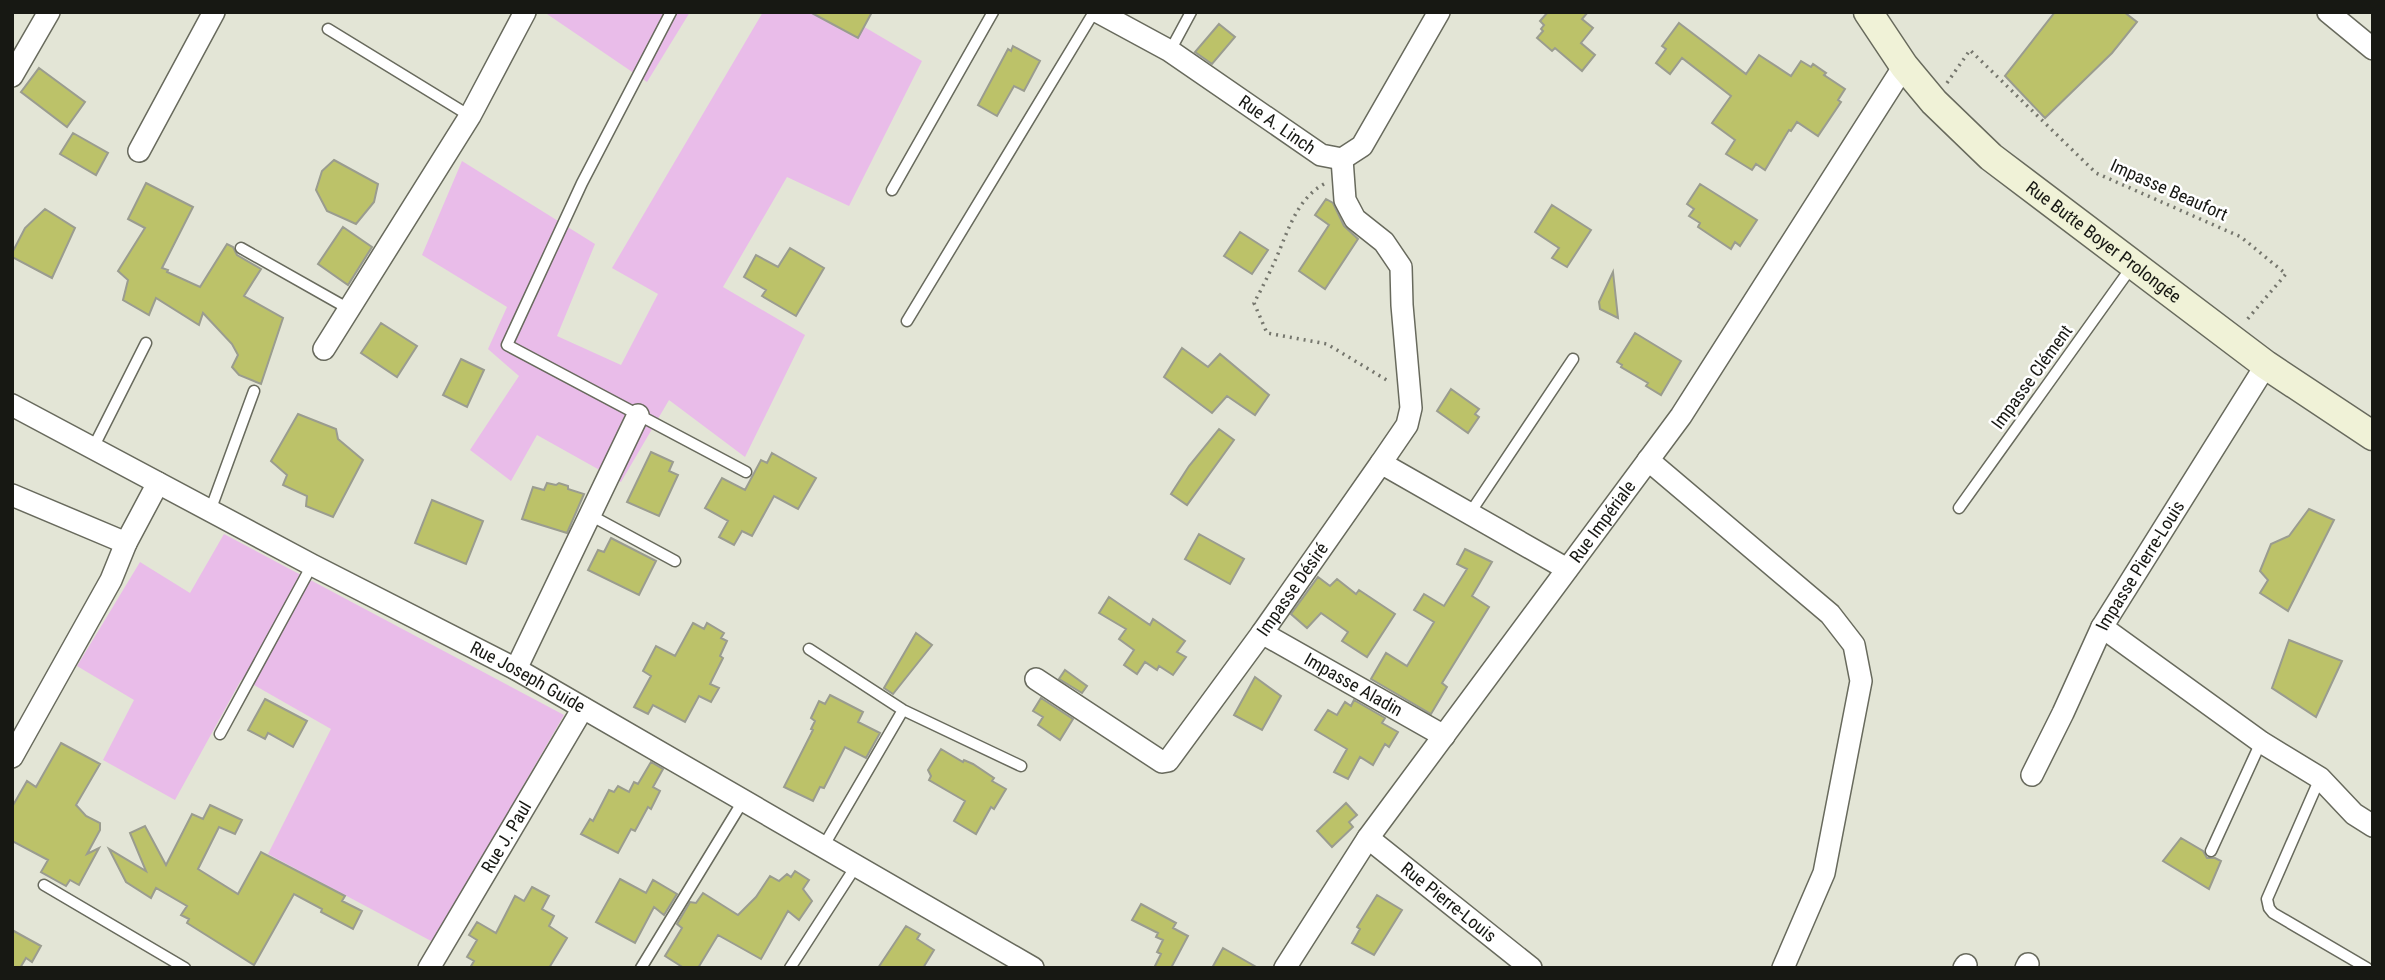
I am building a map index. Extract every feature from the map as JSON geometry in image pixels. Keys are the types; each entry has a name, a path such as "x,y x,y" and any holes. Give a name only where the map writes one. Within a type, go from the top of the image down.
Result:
{"street":[{"path":"12,76 49,12"},
{"path":"139,151 214,12"},
{"path":"324,349 470,116 525,12"},
{"name":"Rue A. Linch","path":"1096,12 1170,51 1321,155 1342,166"},
{"path":"1342,166 1362,146 1438,12"},
{"name":"Rue Butte Boyer Prolongée","path":"1868,12 1904,66 1934,102 1991,157 2266,365 2373,436"},
{"path":"2328,12 2373,50"},
{"name":"Rue Impériale","path":"1285,968 1367,838 1681,416 1904,66"},
{"name":"Impasse Désiré","path":"1036,679 1164,763 1168,761 1262,633 1407,425 1411,408 1401,267 1384,242 1355,219 1346,200 1342,166"},
{"name":"Impasse Pierre-Louis","path":"2032,775 2102,627 2266,365"},
{"name":"Rue Joseph Guide","path":"12,405 312,565 516,669 1033,968"},
{"path":"516,669 638,415"},
{"path":"1648,460 1830,614 1854,645 1861,681 1824,873 1783,968"},
{"path":"1381,463 1567,569"},
{"path":"12,757 111,580 125,543 158,483"},
{"path":"12,495 125,543"},
{"path":"2102,627 2261,743 2320,778 2354,814 2373,826"},
{"name":"Impasse Aladin","path":"1262,633 1444,736"},
{"name":"Rue J. Paul","path":"429,968 583,708"},
{"name":"Rue Pierre-Louis","path":"1367,838 1531,968"}],"lane":[{"path":"671,12 582,183 507,345 746,472"},
{"path":"892,190 993,12"},
{"path":"907,321 1096,12"},
{"path":"1170,51 1191,12"},
{"path":"328,29 470,116"},
{"path":"241,248 349,309"},
{"name":"Impasse Clément","path":"1959,508 2133,265"},
{"path":"93,448 146,343"},
{"path":"1470,513 1573,359"},
{"path":"210,511 254,391"},
{"path":"590,515 675,561"},
{"path":"220,734 312,565"},
{"path":"809,649 903,710 1021,766"},
{"path":"823,847 903,710"},
{"path":"2211,851 2261,743"},
{"path":"2320,778 2267,904 2273,913 2367,968"},
{"path":"641,968 743,801"},
{"path":"790,968 856,866"},
{"path":"44,885 185,968"}],"path":[{"name":"Impasse Beaufort","path":"1934,102 1970,50 2096,173 2241,237 2287,274 2231,338"},
{"path":"1342,166 1312,190 1287,228 1276,260 1254,303 1267,333 1327,344 1409,394"}],"shaded area":[{"path":"544,12 690,12 647,82"},
{"path":"763,12 839,12 922,61 849,206 787,177 723,287 805,335 745,457 669,400 621,482 537,435 511,481 470,450 519,376 488,349 507,307 422,255 462,161 595,244 557,336 621,365 658,294 612,268"},
{"path":"224,534 564,715 433,942 268,854 331,729 254,685 241,680 175,800 103,760 134,700 77,666 140,562 190,593"}],"building":[{"path":"810,12 872,12 858,38"},
{"path":"1548,12 1588,12 1582,19 1593,28 1581,43 1595,55 1582,71 1555,48 1552,51 1537,38 1543,31 1541,29 1544,25 1540,21"},
{"path":"2055,12 2124,12 2137,22 2112,53 2045,118 2005,76"},
{"path":"1679,23 1746,74 1759,55 1791,76 1801,61 1811,67 1813,64 1845,89 1838,100 1841,102 1818,136 1797,122 1791,131 1789,130 1765,170 1756,164 1752,170 1726,154 1735,140 1712,123 1731,96 1682,58 1670,74 1656,63 1666,49 1662,46"},
{"path":"1219,24 1235,37 1212,64 1195,52"},
{"path":"1013,46 1040,61 1024,91 1014,86 997,116 978,105 1008,49 1011,51"},
{"path":"39,68 85,102 67,127 21,92"},
{"path":"73,133 108,153 96,175 60,154"},
{"path":"334,160 378,184 374,202 356,224 327,211 316,190 322,171"},
{"path":"146,183 193,207 162,268 168,270 167,272 200,287 227,244 233,247 237,255 261,269 244,296 283,318 261,384 239,375 232,367 238,355 232,344 203,313 199,325 156,298 149,315 123,300 128,280 118,271 145,228 128,219"},
{"path":"1700,184 1757,220 1740,246 1735,242 1731,249 1698,227 1700,223 1689,216 1694,209 1687,204"},
{"path":"1326,199 1333,203 1344,226 1358,239 1325,289 1299,271 1329,225 1315,215"},
{"path":"1552,205 1591,230 1567,267 1552,258 1559,248 1535,232"},
{"path":"45,209 75,228 52,278 12,257 25,228"},
{"path":"343,227 372,247 348,285 318,264"},
{"path":"1240,232 1268,250 1252,274 1224,256"},
{"path":"790,248 824,268 796,316 762,296 766,290 744,277 756,255 778,267"},
{"path":"1613,272 1618,318 1600,309 1599,302"},
{"path":"381,323 417,346 397,377 361,353"},
{"path":"1635,333 1681,361 1661,395 1617,362"},
{"path":"1182,348 1208,367 1220,354 1269,395 1255,415 1227,396 1212,413 1164,377"},
{"path":"461,359 484,370 467,407 443,395"},
{"path":"1451,389 1479,409 1475,414 1479,417 1468,433 1437,411"},
{"path":"298,414 336,429 338,439 363,460 333,517 306,506 307,496 283,485 287,475 271,461"},
{"path":"1219,429 1234,440 1187,505 1171,494 1189,466"},
{"path":"651,452 673,462 669,471 678,475 659,516 627,502"},
{"path":"772,453 816,478 798,509 774,496 752,536 742,531 734,545 719,537 728,521 705,508 722,478 745,490 761,460 767,463"},
{"path":"547,483 559,483 584,494 567,533 522,519 533,487 544,490"},
{"path":"432,500 483,521 466,564 415,543"},
{"path":"2309,509 2334,520 2288,611 2260,593 2268,580 2260,571 2271,544 2289,536"},
{"path":"1199,534 1244,559 1230,584 1185,559"},
{"path":"611,538 656,561 639,595 588,570 598,550 604,552"},
{"path":"1465,549 1492,562 1472,596 1489,607 1442,683 1447,687 1431,714 1371,679 1386,653 1407,666 1434,622 1414,610 1424,594 1444,606 1467,569 1457,564"},
{"path":"1318,577 1330,586 1337,579 1356,594 1359,590 1395,614 1367,657 1342,641 1348,632 1321,613 1307,628 1291,614"},
{"path":"1109,597 1150,625 1153,619 1185,641 1177,652 1186,657 1173,675 1159,666 1157,670 1145,662 1137,674 1124,665 1134,650 1119,639 1126,629 1099,613"},
{"path":"693,623 704,629 707,623 724,633 721,638 727,641 720,656 723,658 710,684 719,688 711,702 699,696 685,722 653,705 648,714 634,707 651,676 643,671 656,646 675,656"},
{"path":"916,633 932,645 893,694 884,688"},
{"path":"2289,640 2342,661 2316,717 2272,688"},
{"path":"1065,670 1087,686 1082,693 1059,679"},
{"path":"1255,677 1281,696 1262,730 1234,715"},
{"path":"830,695 863,712 858,722 880,733 866,758 845,747 824,788 820,787 813,801 784,787 813,730 811,729 815,721 811,718 819,701 825,704"},
{"path":"1041,698 1073,719 1060,740 1038,725 1043,717 1033,711"},
{"path":"265,699 307,721 293,747 268,733 265,739 248,730"},
{"path":"1354,700 1385,718 1382,723 1398,732 1389,747 1385,744 1373,765 1360,757 1348,779 1334,772 1347,749 1315,730 1328,710 1337,715 1345,702 1351,706"},
{"path":"61,743 100,764 76,805 86,816 100,823 100,830 87,854 99,848 79,885 70,880 66,886 41,872 48,860 12,841 12,807 27,781 36,787"},
{"path":"941,749 963,762 964,760 973,764 1006,789 994,809 991,807 976,834 954,821 965,801 929,780 931,776 928,770"},
{"path":"651,762 663,769 653,787 660,791 635,831 631,829 618,853 581,834 590,819 593,821 609,790 614,792 618,786 629,792 634,782 638,784"},
{"path":"1346,803 1357,815 1349,822 1353,827 1332,847 1317,831"},
{"path":"210,805 242,820 235,834 219,827 198,869 238,894 261,852 345,896 342,901 362,911 353,929 294,894 254,965 187,923 189,919 181,915 187,906 156,888 151,898 126,882 109,849 146,871 130,833 145,826 166,865 192,814 203,819"},
{"path":"2181,838 2203,851 2207,858 2221,861 2209,889 2163,861"},
{"path":"795,871 809,880 803,889 812,901 799,920 788,911 761,959 718,935 698,968 684,968 665,956 682,928 677,924 690,902 696,903 703,893 738,915 756,897 770,876 779,881 787,874 791,877"},
{"path":"620,879 646,893 653,880 677,894 664,915 654,907 635,943 596,922"},
{"path":"532,887 549,896 542,909 554,916 549,926 567,938 549,968 470,968 474,961 467,957 477,940 469,935 477,922 496,933 515,896 524,901"},
{"path":"1377,895 1402,910 1374,955 1352,943 1360,929 1357,927"},
{"path":"1141,904 1176,923 1173,928 1188,936 1171,968 1154,968 1161,954 1157,952 1163,940 1156,937 1158,933 1132,920"},
{"path":"906,926 920,934 917,939 934,950 923,968 878,968"},
{"path":"12,930 41,946 32,962 26,958 20,968 12,968"},
{"path":"1223,948 1258,968 1212,968"}]}
